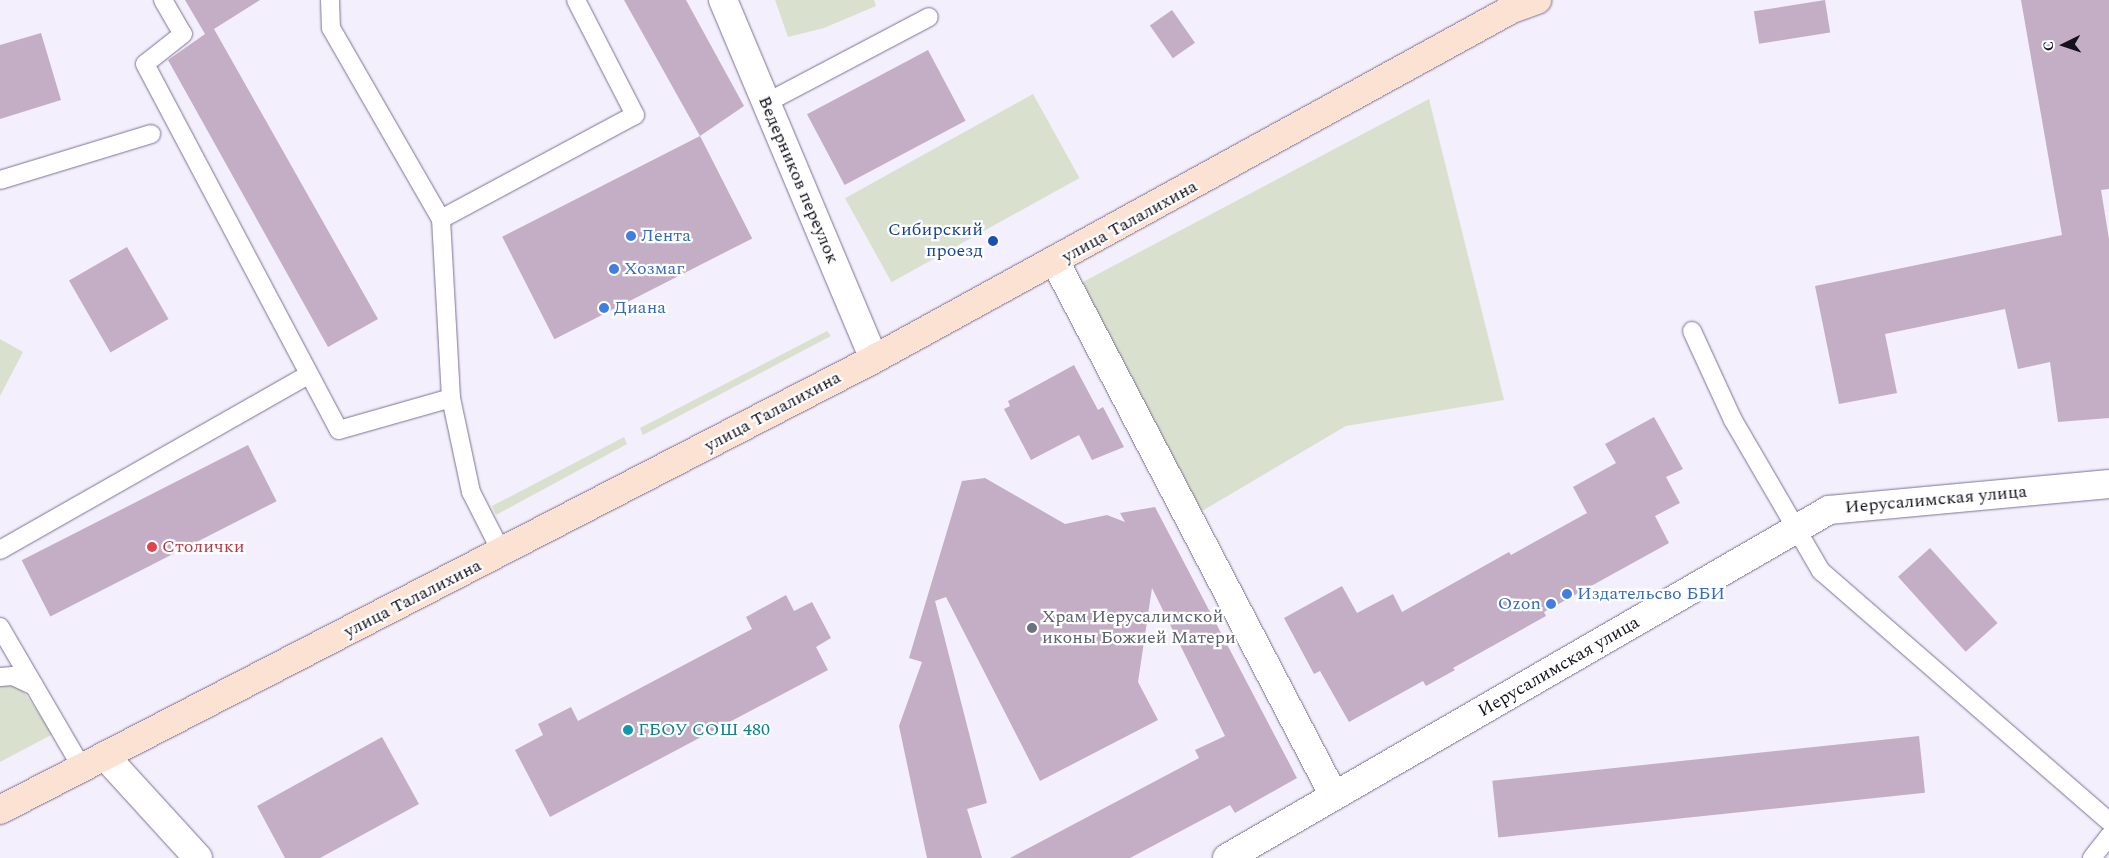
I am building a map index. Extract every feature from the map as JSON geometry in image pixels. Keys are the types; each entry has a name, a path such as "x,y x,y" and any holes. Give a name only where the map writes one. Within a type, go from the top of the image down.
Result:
{"street":[{"name":"Ведерников переулок","path":"723,0 874,359"},
{"name":"улица Талалихина","path":"0,810 502,553 874,359 1056,263 1511,5 1537,0"},
{"path":"1056,263 1334,796"},
{"name":"Иерусалимская улица","path":"1227,858 1829,510 2109,484"},
{"path":"93,762 198,858"}],"lane":[{"path":"163,0 183,34 145,64 308,375 339,430 451,398"},
{"path":"330,0 330,28 441,218 451,398 471,492 502,553"},
{"path":"441,218 635,115 576,0"},
{"path":"766,103 929,17"},
{"path":"0,180 151,134"},
{"path":"1692,331 1733,420 1798,528 1821,571 2109,821"},
{"path":"0,550 308,375"},
{"path":"0,627 34,686 93,762"},
{"path":"0,676 13,676 34,686"},
{"path":"2092,858 2109,836"}],"green space":[{"path":"775,0 874,0 876,6 824,28 788,37"},
{"path":"1033,94 1080,178 891,282 845,198"},
{"path":"1429,99 1504,400 1346,426 1202,511 1079,284"},
{"path":"827,331 831,336 643,435 640,428"},
{"path":"0,339 23,352 0,396"},
{"path":"624,437 627,444 496,515 492,506"},
{"path":"13,676 53,734 0,762 0,677"}],"building":[{"path":"185,0 260,0 214,29 378,319 328,347 168,60 205,34"},
{"path":"624,0 686,0 744,106 700,136"},
{"path":"1825,0 1830,33 1759,44 1754,11"},
{"path":"2021,0 2109,0 2109,189 2101,190 2109,239 2109,418 2058,422 2050,362 2018,369 2005,309 1885,334 1897,393 1839,404 1815,286 2062,235"},
{"path":"1172,10 1195,43 1173,58 1150,25"},
{"path":"41,33 61,100 0,119 0,45"},
{"path":"928,50 966,121 845,185 807,114"},
{"path":"700,136 752,238 554,339 502,237"},
{"path":"127,247 169,319 110,352 69,280"},
{"path":"1074,365 1098,410 1103,407 1124,447 1092,460 1079,435 1031,460 1004,409 1010,406 1008,401"},
{"path":"1654,417 1683,469 1666,477 1680,503 1655,516 1669,543 1544,612 1546,616 1453,668 1455,670 1426,686 1423,681 1349,722 1320,671 1314,674 1284,618 1342,586 1357,613 1393,594 1402,612 1509,552 1511,555 1587,513 1573,487 1616,463 1605,444"},
{"path":"248,445 277,501 50,616 22,560"},
{"path":"985,478 1065,524 1107,515 1125,522 1120,513 1155,507 1297,778 1235,813 1230,805 1130,858 1010,858 1199,758 1195,750 1225,736 1152,588 1138,682 1158,720 1040,781 946,597 935,601 987,803 967,809 982,858 927,858 899,726 922,662 909,658 962,481"},
{"path":"1930,548 1998,623 1966,652 1898,577"},
{"name":"ГБОУ СОШ 480","path":"786,595 794,611 812,602 831,638 816,647 828,670 550,817 515,750 543,735 538,724 571,707 578,721 752,629 746,617"},
{"path":"1919,736 1925,793 1498,838 1492,781"},
{"path":"382,737 419,804 320,858 285,858 257,806"}],"place":[{"name":"Лента","path":"631,236"},
{"name":"Сибирский проезд","path":"993,241"},
{"name":"Хозмаг","path":"614,269"},
{"name":"Диана","path":"604,308"},
{"name":"Столички","path":"152,547"},
{"name":"Издательсво ББИ","path":"1567,594"},
{"name":"Ozon","path":"1551,604"},
{"name":"Храм Иерусалимской иконы Божией Матери","path":"1032,628"},
{"name":"ГБОУ СОШ 480","path":"628,730"}]}
